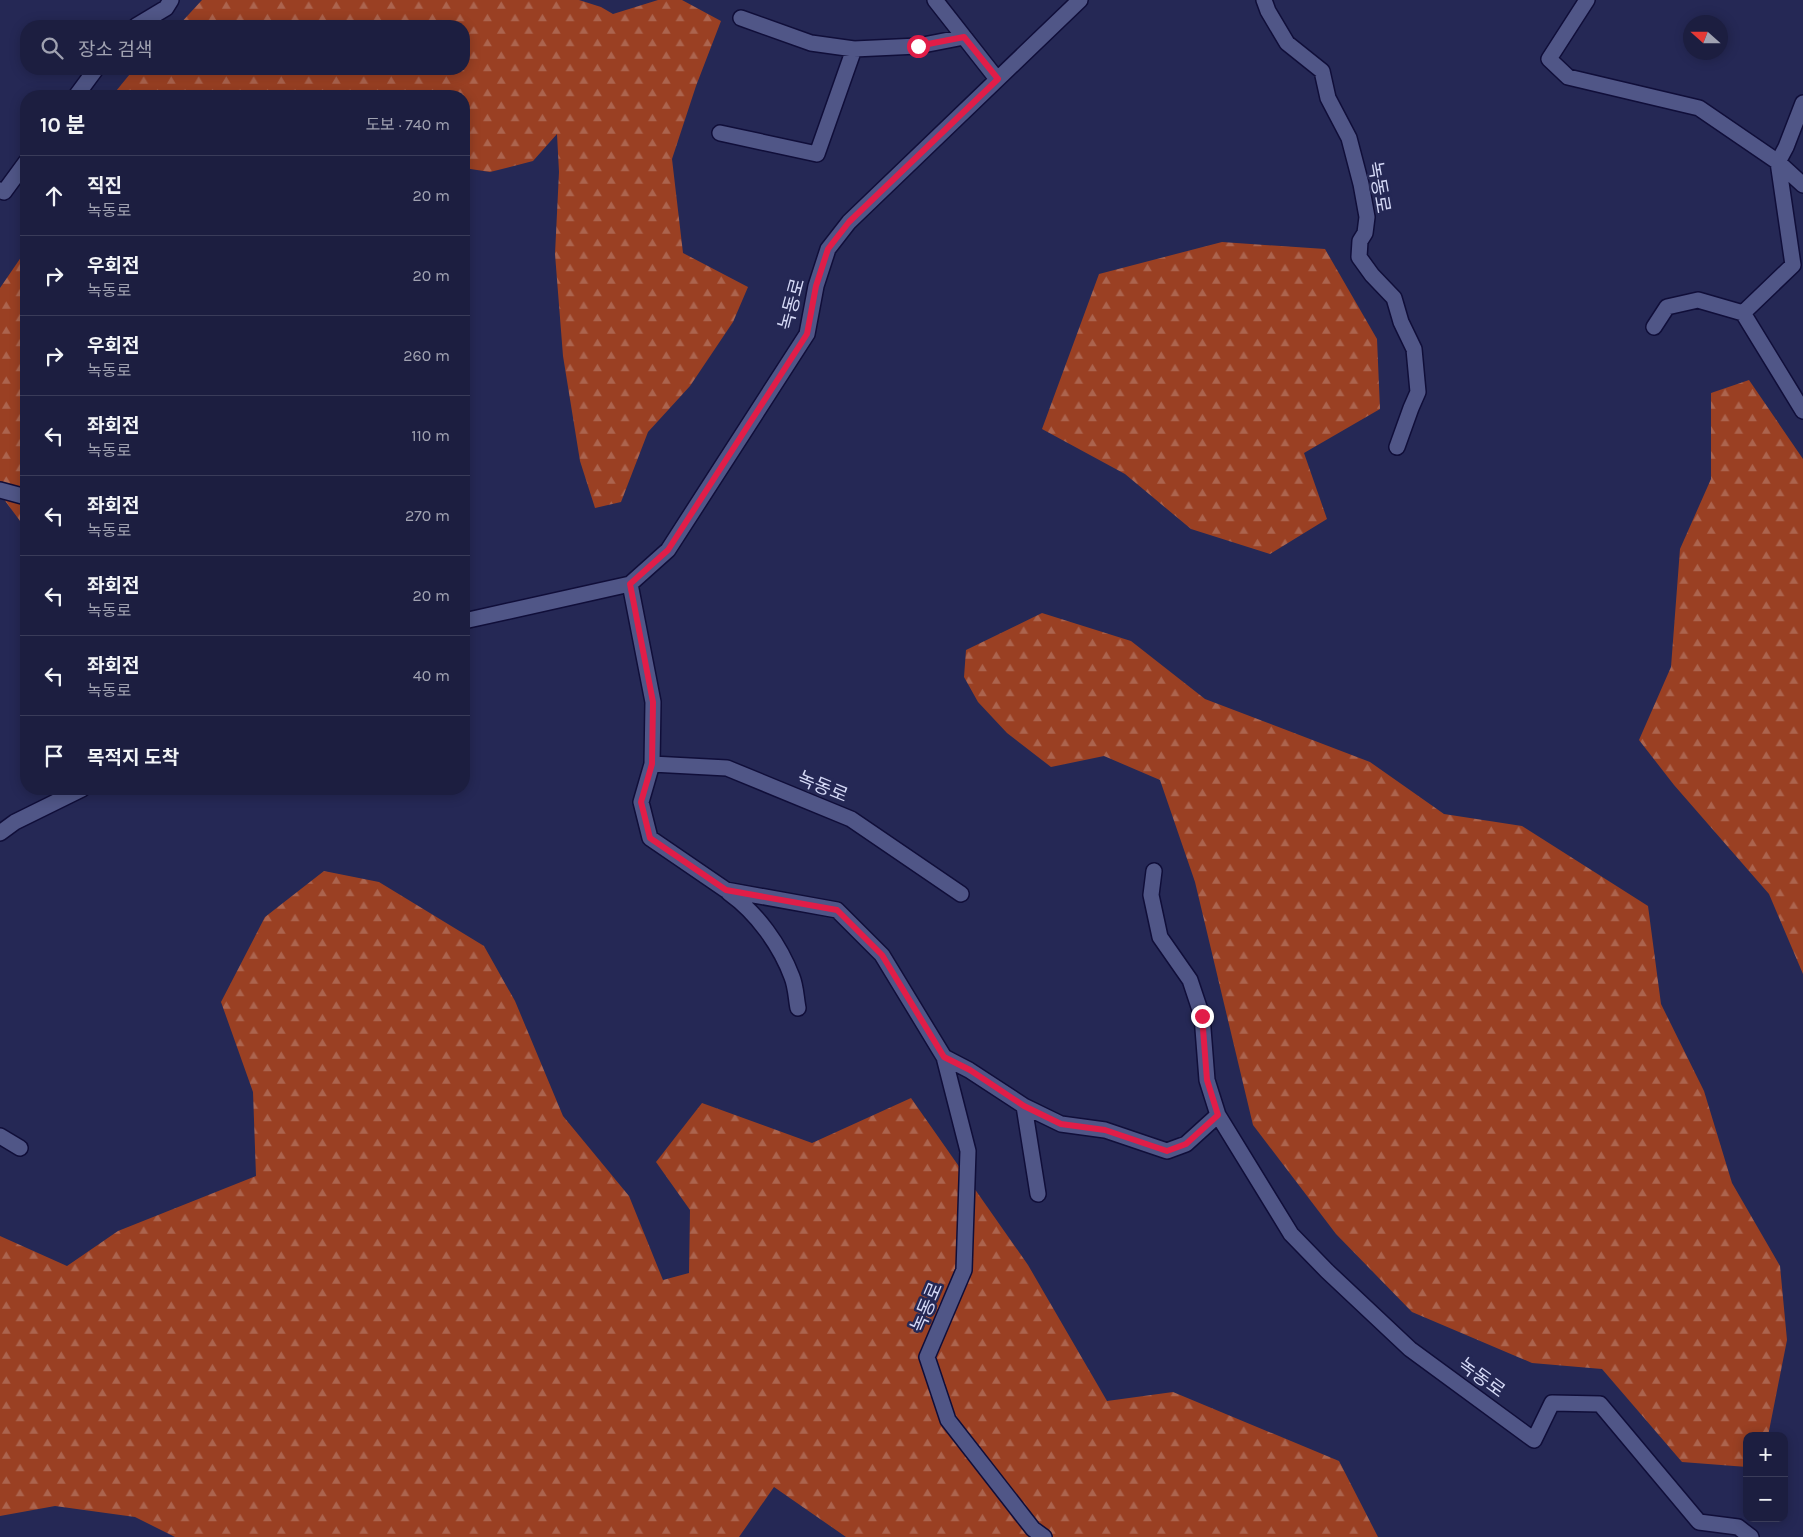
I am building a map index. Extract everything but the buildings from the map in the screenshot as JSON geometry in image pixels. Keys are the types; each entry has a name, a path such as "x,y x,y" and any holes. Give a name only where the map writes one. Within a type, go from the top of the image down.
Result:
{"street":[{"path":"146,20 166,8 171,0"},
{"path":"934,0 998,79"},
{"name":"녹동로","path":"470,620 630,584 668,550 807,334 816,286 828,249 849,222 1080,0"},
{"name":"녹동로","path":"1264,0 1287,43 1322,71 1328,98 1349,138 1362,184 1367,217 1365,233 1360,241 1359,258 1394,298 1401,322 1414,349 1418,392 1397,447"},
{"path":"1587,0 1549,59 1568,77 1699,108 1778,162 1803,185"},
{"path":"741,18 811,43 854,49 918,46 964,37"},
{"path":"720,132 817,154 854,49"},
{"path":"80,90 92,75"},
{"path":"1743,313 1793,265 1778,162 1803,104"},
{"path":"0,190 4,192 20,170"},
{"path":"1654,327 1668,307 1698,300 1743,313 1803,411"},
{"path":"0,490 20,496"},
{"name":"녹동로","path":"630,584 653,702 652,764 641,802 650,838 744,904 778,947 793,978 798,1008"},
{"name":"녹동로","path":"652,764 726,768 851,818 961,894"},
{"path":"0,833 15,822 70,795"},
{"name":"녹동로","path":"1154,871 1151,896 1160,937 1190,980 1202,1016 1207,1080 1218,1115 1291,1234 1327,1271 1410,1349 1534,1440 1552,1403 1600,1404 1699,1522 1738,1527 1751,1537"},
{"name":"녹동로","path":"726,890 837,910 882,955 944,1057 968,1151 964,1270 927,1357 948,1420 1033,1529 1044,1537"},
{"path":"944,1057 970,1070 1024,1106 1061,1124 1105,1130 1167,1151 1186,1144 1218,1115"},
{"path":"1024,1106 1038,1194"},
{"path":"0,1136 20,1148"}],"green space":[{"path":"202,0 579,0 601,7 613,14 658,0 682,0 721,21 696,86 672,159 683,253 748,287 733,322 690,386 648,432 621,502 595,508 580,461 563,356 555,254 559,172 557,134 533,161 490,172 470,169 470,90 117,90 129,75 470,75 470,20 184,20"},
{"path":"1222,242 1325,249 1377,339 1380,409 1304,453 1327,519 1270,554 1191,529 1125,474 1042,429 1099,274"},
{"path":"20,259 20,521 0,494 0,288"},
{"path":"1749,380 1803,459 1803,974 1769,894 1674,785 1639,740 1671,667 1680,549 1711,479 1711,393"},
{"path":"1042,613 1131,641 1205,699 1370,762 1444,814 1522,826 1648,906 1661,1004 1704,1091 1732,1183 1780,1266 1787,1340 1769,1432 1743,1432 1743,1467 1682,1462 1602,1369 1532,1363 1412,1312 1336,1234 1253,1125 1195,882 1160,780 1104,756 1051,767 1007,733 978,702 964,677 966,650"},
{"path":"324,871 379,882 484,946 515,1001 563,1116 629,1196 663,1280 689,1273 690,1210 656,1162 702,1103 812,1143 911,1098 1028,1265 1107,1401 1173,1392 1339,1461 1378,1537 846,1537 774,1487 739,1537 175,1537 135,1517 55,1506 0,1516 0,1236 67,1266 118,1231 256,1176 253,1092 221,1002 265,917"}],"route":[{"path":"918,46 964,37 998,79 849,222 828,249 816,286 807,334 668,550 630,584 653,702 652,764 641,802 650,838 726,890 837,910 882,955 944,1057 970,1070 1024,1106 1061,1124 1105,1130 1167,1151 1186,1144 1218,1115 1207,1080 1202,1016"}]}
